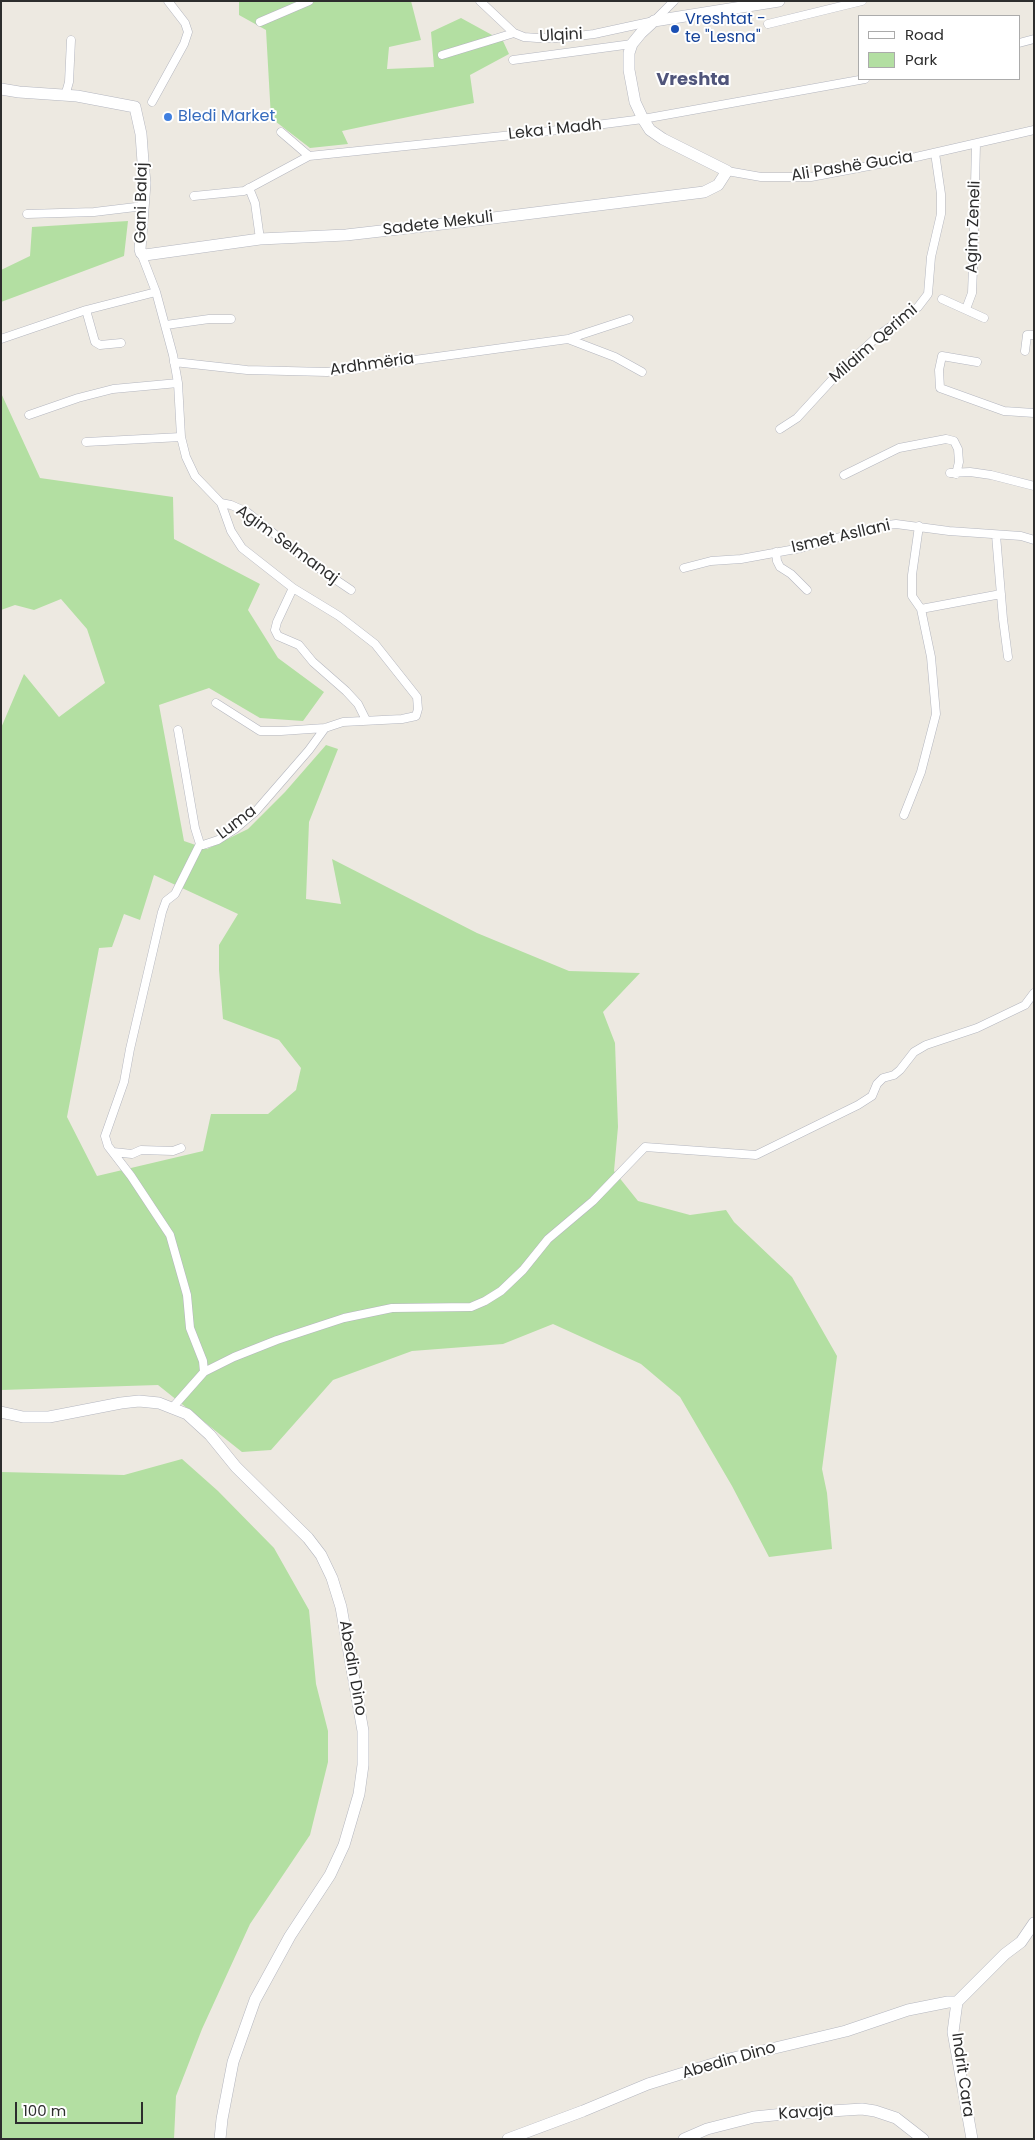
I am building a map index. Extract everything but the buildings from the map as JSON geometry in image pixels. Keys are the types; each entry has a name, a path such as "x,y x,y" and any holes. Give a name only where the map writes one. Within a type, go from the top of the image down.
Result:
{"street":[{"path":"152,102 176,60 188,32 185,24 168,1"},
{"path":"260,22 309,1"},
{"path":"442,55 514,33 480,1"},
{"path":"632,44 674,1"},
{"path":"654,21 779,1"},
{"path":"768,24 862,1"},
{"name":"Ulqini","path":"514,33 524,37 562,38 611,31 654,21"},
{"path":"1020,42 1034,39"},
{"path":"1,89 65,96 69,82 71,40"},
{"name":"Ulqini","path":"513,60 632,44"},
{"name":"Ali Pashë Gucia","path":"632,44 629,53 629,70 636,102 650,130 727,171 740,175 770,178 811,177 935,153 1034,130"},
{"name":"Leka i Madh","path":"194,196 244,191 309,156 542,132 643,119 859,80"},
{"name":"Gani Balaj","path":"65,96 77,96 135,107 141,134 145,183 140,244 141,253 166,325 178,383 181,437 186,457 195,476 222,503"},
{"path":"281,132 309,156"},
{"name":"Agim Zeneli","path":"966,309 972,293 976,144"},
{"name":"Milaim Qerimi","path":"780,429 797,418 842,370 879,335 918,307 928,294 931,257 941,214 941,194 935,153"},
{"name":"Sadete Mekuli","path":"141,253 149,255 260,239 355,234 704,192 718,185 727,171"},
{"path":"250,188 256,203 260,239"},
{"path":"27,214 94,212 144,206"},
{"path":"1,339 86,310 156,292"},
{"path":"942,299 984,318"},
{"path":"86,310 95,342 100,344 121,343"},
{"path":"166,325 209,319 231,319"},
{"name":"Ardhmëria","path":"174,362 247,370 327,372 568,339 629,319"},
{"path":"1025,351 1027,334 1034,335"},
{"name":"Ardhmëria","path":"568,339 615,357 642,372"},
{"path":"977,362 942,356 939,370 940,388 995,408 1034,413"},
{"path":"29,415 78,398 113,389 178,383"},
{"path":"86,442 181,437"},
{"path":"844,476 899,448 946,439 954,441 958,449 959,462 953,473 970,472 1034,486"},
{"path":"216,703 260,731 325,728 343,722 416,716 418,709 417,697 375,644 339,616 293,588 242,548 230,531 222,503"},
{"name":"Agim Selmanaj","path":"222,503 232,504 247,512 308,562 351,590"},
{"name":"Ismet Asllani","path":"684,568 711,561 741,559 831,541 879,526 896,524 949,531 1021,536 1034,540"},
{"path":"904,816 921,772 936,714 931,657 921,610 912,596 912,576 919,526"},
{"path":"996,535 1008,657"},
{"name":"Ismet Asllani","path":"776,552 780,567 791,574 807,590"},
{"path":"293,588 277,622 275,630 278,636 299,645 313,662 358,704 366,720"},
{"path":"921,610 1001,594"},
{"name":"Luma","path":"178,730 186,786 200,844 218,840 235,829 256,811 309,750 325,728"},
{"path":"200,844 175,894 166,901 162,912 124,1082 106,1136 108,1146 131,1176 170,1235 187,1295 190,1328 203,1361 204,1372"},
{"path":"173,1407 204,1372 234,1357 277,1340 344,1318 392,1308 471,1307 485,1301 501,1291 523,1270 548,1238 593,1201 645,1147 756,1155 858,1105 872,1096 877,1084 883,1078 894,1075 914,1052 926,1045 977,1028 1025,1005 1034,993"},
{"path":"113,1152 132,1154 141,1150 173,1151 181,1148"},
{"name":"Abedin Dino","path":"1,1412 23,1416 50,1417 139,1401 159,1403 187,1414 210,1435 236,1467 308,1538 321,1555 332,1578 341,1607 363,1731 363,1765 359,1794 350,1827 330,1875 290,1936 255,2000 233,2062 220,2139"},
{"path":"957,2002 1005,1954 1021,1942 1034,1923"},
{"name":"Abedin Dino","path":"508,2139 648,2084 720,2062 846,2031 908,2010 957,2002"},
{"name":"Indrit Cara","path":"957,2002 953,2032 972,2139"},
{"name":"Kavaja","path":"684,2139 707,2129 754,2118 862,2109 896,2118 923,2139"}],"green space":[{"path":"239,1 411,1 421,40 389,47 387,69 434,67 431,32 461,18 503,41 509,54 470,75 474,103 342,131 348,144 310,148 271,118 266,30 239,15"},
{"path":"128,221 124,256 1,302 1,270 30,256 32,227"},
{"path":"1,393 40,478 173,497 174,539 260,584 248,610 278,658 324,692 303,721 260,718 209,688 159,705 184,841 207,849 248,829 285,792 326,745 338,749 309,822 306,899 341,904 332,859 477,933 569,971 640,973 603,1012 615,1043 618,1127 614,1171 638,1201 690,1215 726,1210 734,1222 792,1277 837,1356 822,1469 827,1493 832,1549 769,1557 732,1486 680,1397 641,1364 553,1324 503,1344 412,1351 333,1380 271,1450 242,1452 158,1385 1,1390 1,728 24,674 59,717 105,683 87,629 61,599 34,610 15,605 1,610","holes":["154,875 238,914 219,945 223,1019 279,1040 301,1068 296,1090 268,1114 211,1114 203,1151 97,1176 67,1117 99,948 112,947 124,914 140,920"]},
{"path":"182,1459 218,1491 274,1548 309,1610 316,1684 328,1731 328,1762 310,1835 250,1924 202,2029 176,2096 174,2139 1,2139 1,1472 124,1475"}],"place":[{"name":"Vreshtat - te \"Lesna\"","path":"675,29"},
{"name":"Bledi Market","path":"168,117"}],"district":[{"name":"Vreshta","path":"693,80"}]}
